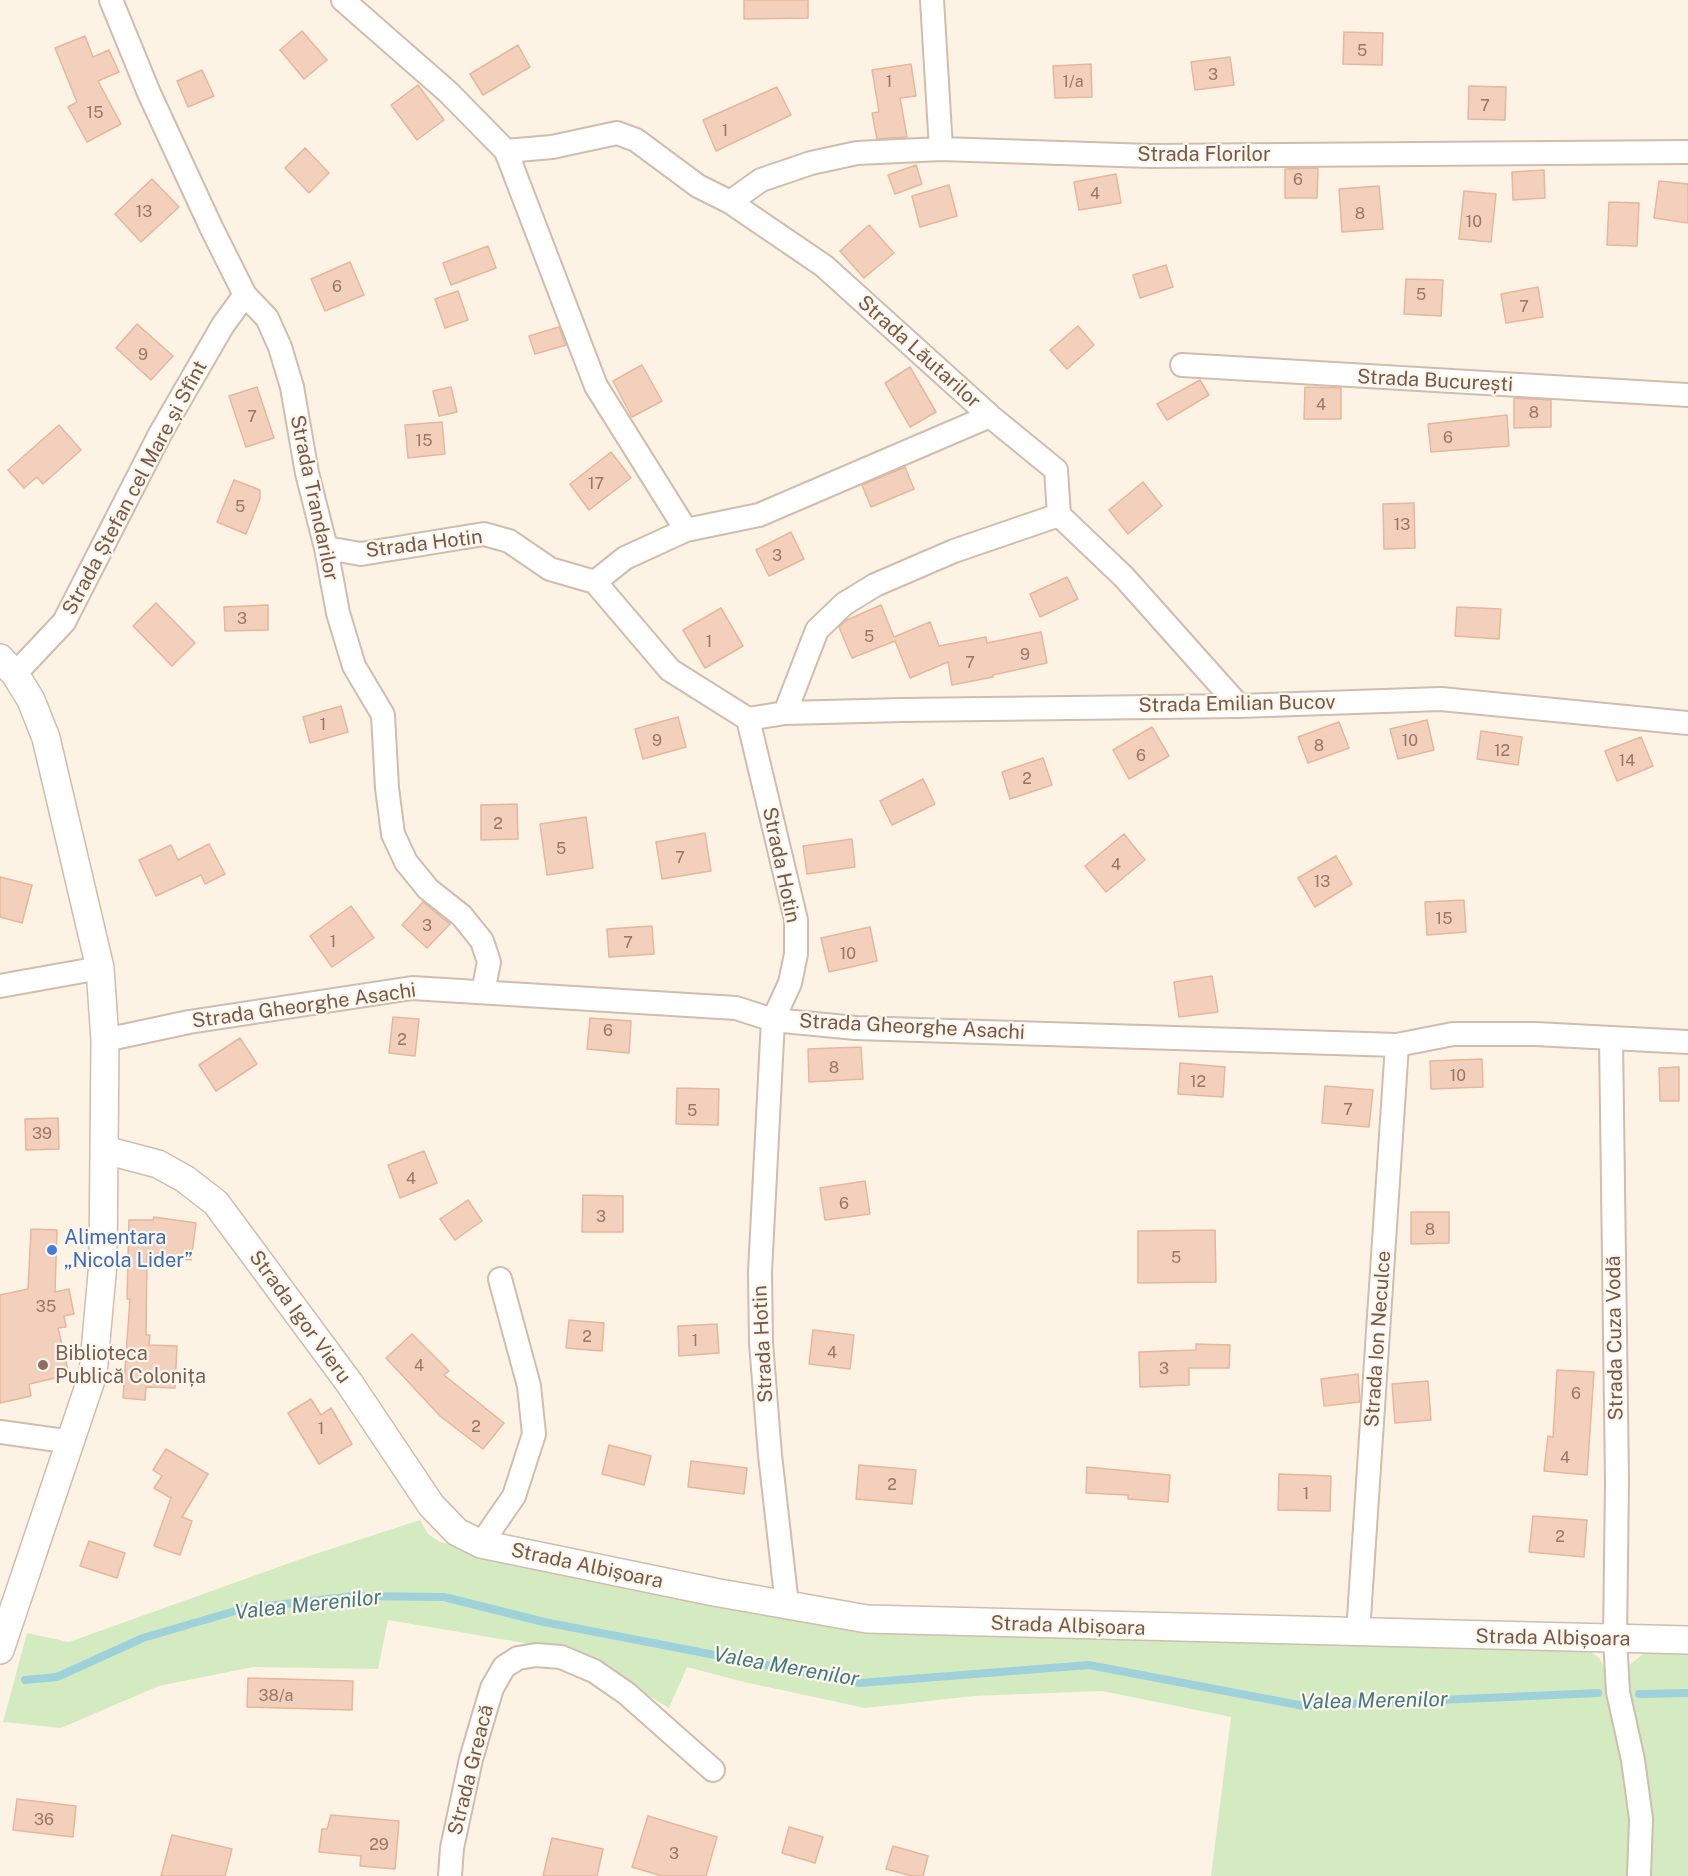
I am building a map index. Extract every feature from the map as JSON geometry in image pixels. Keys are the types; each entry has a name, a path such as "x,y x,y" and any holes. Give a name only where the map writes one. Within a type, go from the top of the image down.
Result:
{"street":[{"name":"Strada Trandarilor","path":"111,0 153,104 245,295 267,318 280,347 292,387 307,473 326,548 338,613 354,666 384,715 387,788 393,834 406,862 428,889 462,916 482,941 489,962 483,992"},
{"path":"343,0 448,92 506,151 596,386 686,530"},
{"path":"932,0 941,149"},
{"name":"Strada Lăutarilor","path":"506,151 552,147 617,133 636,140 698,186 730,202 824,266 990,416 1056,470 1059,515"},
{"name":"Strada Florilor","path":"730,202 761,180 811,163 857,153 941,149 1150,156 1688,152"},
{"name":"Strada Ștefan cel Mare și Sfînt","path":"0,1650 72,1442 93,1374 103,1263 105,1150 105,1040 100,968 46,738 31,700 8,666 64,622 160,434 223,325 245,295"},
{"name":"Strada București","path":"1182,365 1688,395"},
{"path":"748,719 670,670 595,582 625,558 686,530 759,515 990,416"},
{"path":"785,713 817,630 844,603 875,585 954,551 1059,515 1124,577 1239,706"},
{"name":"Strada Hotin","path":"326,548 362,554 484,534 508,541 550,569 595,582"},
{"name":"Strada Emilian Bucov","path":"748,719 785,713 1239,706 1441,699 1688,723"},
{"name":"Strada Hotin","path":"748,719 796,920 796,954 790,983 773,1020 760,1272 761,1343 787,1605"},
{"path":"0,986 100,968"},
{"name":"Strada Gheorghe Asachi","path":"105,1040 189,1022 412,988 736,1008 773,1020 856,1028 1397,1045 1453,1034 1688,1042"},
{"name":"Strada Cuza Vodă","path":"1611,1038 1617,1481 1615,1639 1618,1692 1634,1761 1641,1819 1639,1876"},
{"name":"Strada Ion Neculce","path":"1358,1633 1397,1045"},
{"name":"Strada Igor Vieru","path":"105,1150 158,1164 185,1179 216,1203 350,1384 431,1505 457,1532"},
{"path":"481,1544 514,1496 534,1434 529,1386 500,1279"},
{"path":"0,1432 72,1442"},
{"name":"Strada Albișoara","path":"457,1532 481,1544 867,1619 1688,1640"},
{"name":"Strada Greacă","path":"450,1876 452,1848 471,1759 492,1688 504,1667 518,1658 536,1655 561,1657 594,1671 626,1693 713,1770"}],"green space":[{"path":"420,1520 428,1534 440,1542 486,1554 840,1627 1587,1649 1599,1658 1607,1672 1631,1826 1632,1876 1211,1876 1231,1717 1102,1691 974,1696 865,1708 744,1682 687,1667 669,1708 603,1668 560,1649 388,1620 378,1669 253,1667 159,1686 61,1728 3,1722 27,1633 69,1642 312,1555"},
{"path":"1647,1651 1688,1652 1688,1876 1649,1876 1651,1847 1649,1807 1630,1708 1628,1666"}],"building":[{"path":"744,0 808,0 808,18 744,19"},
{"path":"302,31 327,60 304,79 280,50"},
{"path":"1344,32 1383,33 1382,65 1343,64"},
{"path":"85,36 93,57 109,50 119,72 98,81 121,124 87,142 68,107 77,102 55,48"},
{"path":"518,45 530,67 483,95 470,74"},
{"path":"1230,57 1234,85 1195,90 1191,62"},
{"path":"911,64 916,96 900,98 907,137 877,139 872,113 879,112 872,70"},
{"path":"1091,64 1092,97 1055,98 1053,66"},
{"path":"202,70 214,96 188,107 177,81"},
{"path":"418,85 444,120 417,140 391,105"},
{"path":"1469,86 1506,87 1505,120 1468,119"},
{"path":"777,87 791,115 716,151 703,120"},
{"path":"305,148 329,173 309,193 285,168"},
{"path":"916,165 922,184 895,194 888,175"},
{"path":"1318,168 1317,198 1285,198 1285,169"},
{"path":"1544,170 1545,198 1513,200 1512,172"},
{"path":"1116,174 1121,203 1079,210 1074,182"},
{"path":"152,179 179,207 141,242 115,214"},
{"path":"1659,181 1688,184 1688,223 1654,218"},
{"path":"949,185 957,216 920,227 912,196"},
{"path":"1379,186 1383,229 1342,232 1339,189"},
{"path":"1464,191 1496,194 1491,242 1459,239"},
{"path":"1609,202 1639,203 1637,246 1607,245"},
{"path":"869,225 894,253 864,278 840,251"},
{"path":"488,246 496,268 451,285 443,263"},
{"path":"350,262 364,295 325,311 311,279"},
{"path":"1166,265 1173,287 1140,298 1133,275"},
{"path":"1406,279 1443,280 1441,316 1404,314"},
{"path":"1538,287 1543,317 1506,323 1501,294"},
{"path":"458,291 468,320 445,328 435,299"},
{"path":"137,324 173,356 151,380 116,348"},
{"path":"1078,326 1094,345 1067,369 1050,350"},
{"path":"559,327 566,345 535,354 529,336"},
{"path":"642,365 662,401 632,417 613,381"},
{"path":"910,367 936,412 910,427 885,383"},
{"path":"1200,380 1209,395 1167,420 1157,404"},
{"path":"257,387 274,438 246,447 229,396"},
{"path":"451,387 457,412 439,416 433,391"},
{"path":"1305,387 1341,388 1341,419 1304,419"},
{"path":"1514,398 1551,400 1551,427 1514,428"},
{"path":"1507,415 1509,446 1431,452 1428,424"},
{"path":"442,422 445,454 408,458 405,425"},
{"path":"59,425 81,450 43,484 37,477 24,488 8,470"},
{"path":"611,452 631,478 589,510 570,484"},
{"path":"905,467 914,489 871,507 862,485"},
{"path":"234,480 260,490 260,499 246,534 217,522"},
{"path":"1143,482 1162,506 1128,534 1109,510"},
{"path":"1414,503 1415,548 1384,549 1383,504"},
{"path":"791,532 804,559 769,576 756,550"},
{"path":"1067,577 1078,599 1040,617 1030,594"},
{"path":"156,603 195,643 172,666 133,626"},
{"path":"268,605 268,630 225,631 224,607"},
{"path":"881,605 894,637 930,622 939,646 986,637 987,643 1041,632 1047,663 952,685 948,662 910,678 895,641 852,658 839,627 847,620"},
{"path":"1457,607 1501,609 1499,639 1455,636"},
{"path":"721,608 743,646 705,668 683,630"},
{"path":"341,706 348,732 310,743 303,717"},
{"path":"678,717 686,747 643,759 635,729"},
{"path":"1427,720 1434,750 1398,759 1390,729"},
{"path":"1339,722 1349,748 1308,763 1298,737"},
{"path":"1152,727 1169,756 1129,779 1113,750"},
{"path":"1481,731 1522,737 1518,765 1477,759"},
{"path":"1641,737 1653,766 1617,781 1605,751"},
{"path":"1043,758 1052,785 1010,799 1002,772"},
{"path":"923,779 935,804 892,825 880,801"},
{"path":"517,804 518,839 481,840 481,805"},
{"path":"586,817 593,868 547,875 540,824"},
{"path":"705,833 711,871 662,879 656,842"},
{"path":"1124,834 1145,860 1106,892 1085,866"},
{"path":"852,839 855,867 807,874 803,846"},
{"path":"209,844 225,874 205,884 201,875 156,896 139,860 171,845 178,860"},
{"path":"1336,856 1352,884 1315,907 1298,878"},
{"path":"0,877 32,885 22,923 0,917"},
{"path":"1464,900 1466,932 1427,935 1425,902"},
{"path":"423,902 450,924 427,948 402,925"},
{"path":"351,906 374,938 332,967 310,936"},
{"path":"652,926 654,954 609,957 607,929"},
{"path":"870,927 877,961 829,972 821,938"},
{"path":"1212,976 1218,1012 1179,1017 1174,982"},
{"path":"393,1017 419,1019 415,1056 389,1053"},
{"path":"590,1018 631,1021 629,1053 587,1049"},
{"path":"240,1038 257,1064 216,1091 199,1065"},
{"path":"861,1047 863,1079 809,1082 808,1049"},
{"path":"1482,1059 1483,1087 1431,1089 1430,1061"},
{"path":"1180,1063 1225,1067 1223,1097 1178,1094"},
{"path":"1679,1067 1679,1101 1660,1101 1659,1068"},
{"path":"1325,1086 1373,1090 1369,1127 1322,1123"},
{"path":"677,1088 719,1089 718,1125 676,1124"},
{"path":"58,1118 59,1149 26,1150 25,1119"},
{"path":"424,1151 437,1183 400,1198 388,1165"},
{"path":"865,1181 870,1214 825,1220 820,1188"},
{"path":"583,1195 623,1196 623,1232 582,1232"},
{"path":"468,1200 482,1221 455,1240 440,1219"},
{"path":"1411,1212 1449,1212 1449,1243 1411,1244"},
{"path":"154,1217 196,1223 191,1260 147,1254 146,1335 150,1335 149,1345 177,1346 175,1388 146,1387 145,1400 123,1398 130,1299 127,1299 129,1220 153,1220"},
{"path":"31,1229 57,1230 55,1292 69,1289 74,1314 64,1316 66,1327 58,1328 69,1375 29,1384 31,1396 0,1403 0,1295 28,1289"},
{"path":"1215,1230 1216,1282 1138,1283 1138,1231"},
{"path":"569,1320 604,1323 602,1351 566,1348"},
{"path":"717,1324 719,1353 679,1356 678,1326"},
{"path":"813,1330 854,1335 850,1369 809,1364"},
{"path":"412,1334 449,1371 444,1375 504,1423 483,1449 440,1416 386,1358"},
{"path":"1196,1344 1230,1345 1229,1368 1189,1368 1189,1385 1140,1387 1139,1352 1196,1350"},
{"path":"1557,1370 1594,1372 1587,1475 1544,1471 1548,1436 1553,1437"},
{"path":"1358,1374 1360,1402 1324,1406 1321,1379"},
{"path":"1428,1381 1431,1420 1395,1423 1392,1384"},
{"path":"311,1399 321,1415 331,1408 352,1444 319,1464 288,1413"},
{"path":"609,1445 651,1456 644,1485 602,1474"},
{"path":"166,1449 208,1474 182,1517 192,1521 180,1555 154,1546 171,1498 154,1488 162,1476 153,1470"},
{"path":"691,1461 747,1468 744,1494 688,1487"},
{"path":"859,1465 916,1470 912,1504 856,1499"},
{"path":"1087,1467 1170,1475 1168,1502 1128,1499 1128,1495 1086,1493"},
{"path":"1279,1474 1331,1476 1330,1511 1278,1510"},
{"path":"1533,1516 1587,1520 1584,1557 1529,1552"},
{"path":"89,1541 125,1553 117,1578 80,1566"},
{"path":"248,1678 353,1681 352,1710 247,1707"},
{"path":"17,1799 76,1806 73,1837 13,1830"},
{"path":"331,1815 399,1821 395,1869 360,1866 361,1856 319,1852 322,1829 327,1829"},
{"path":"648,1816 717,1837 706,1876 662,1876 632,1867"},
{"path":"789,1827 823,1837 815,1863 782,1853"},
{"path":"172,1835 232,1849 225,1876 161,1876"},
{"path":"552,1838 603,1849 597,1876 543,1876"},
{"path":"893,1846 928,1856 923,1876 912,1876 886,1869"}],"waterway":[{"name":"Valea Merenilor","path":"25,1680 57,1677 143,1638 242,1609 354,1596 444,1597 544,1622 860,1683 1089,1665 1304,1706 1598,1693"},
{"name":"Valea Merenilor","path":"1639,1694 1688,1693"}],"place":[{"name":"Alimentara „Nicola Lider”","path":"52,1250"},
{"name":"Biblioteca Publică Colonița","path":"43,1365"}]}
